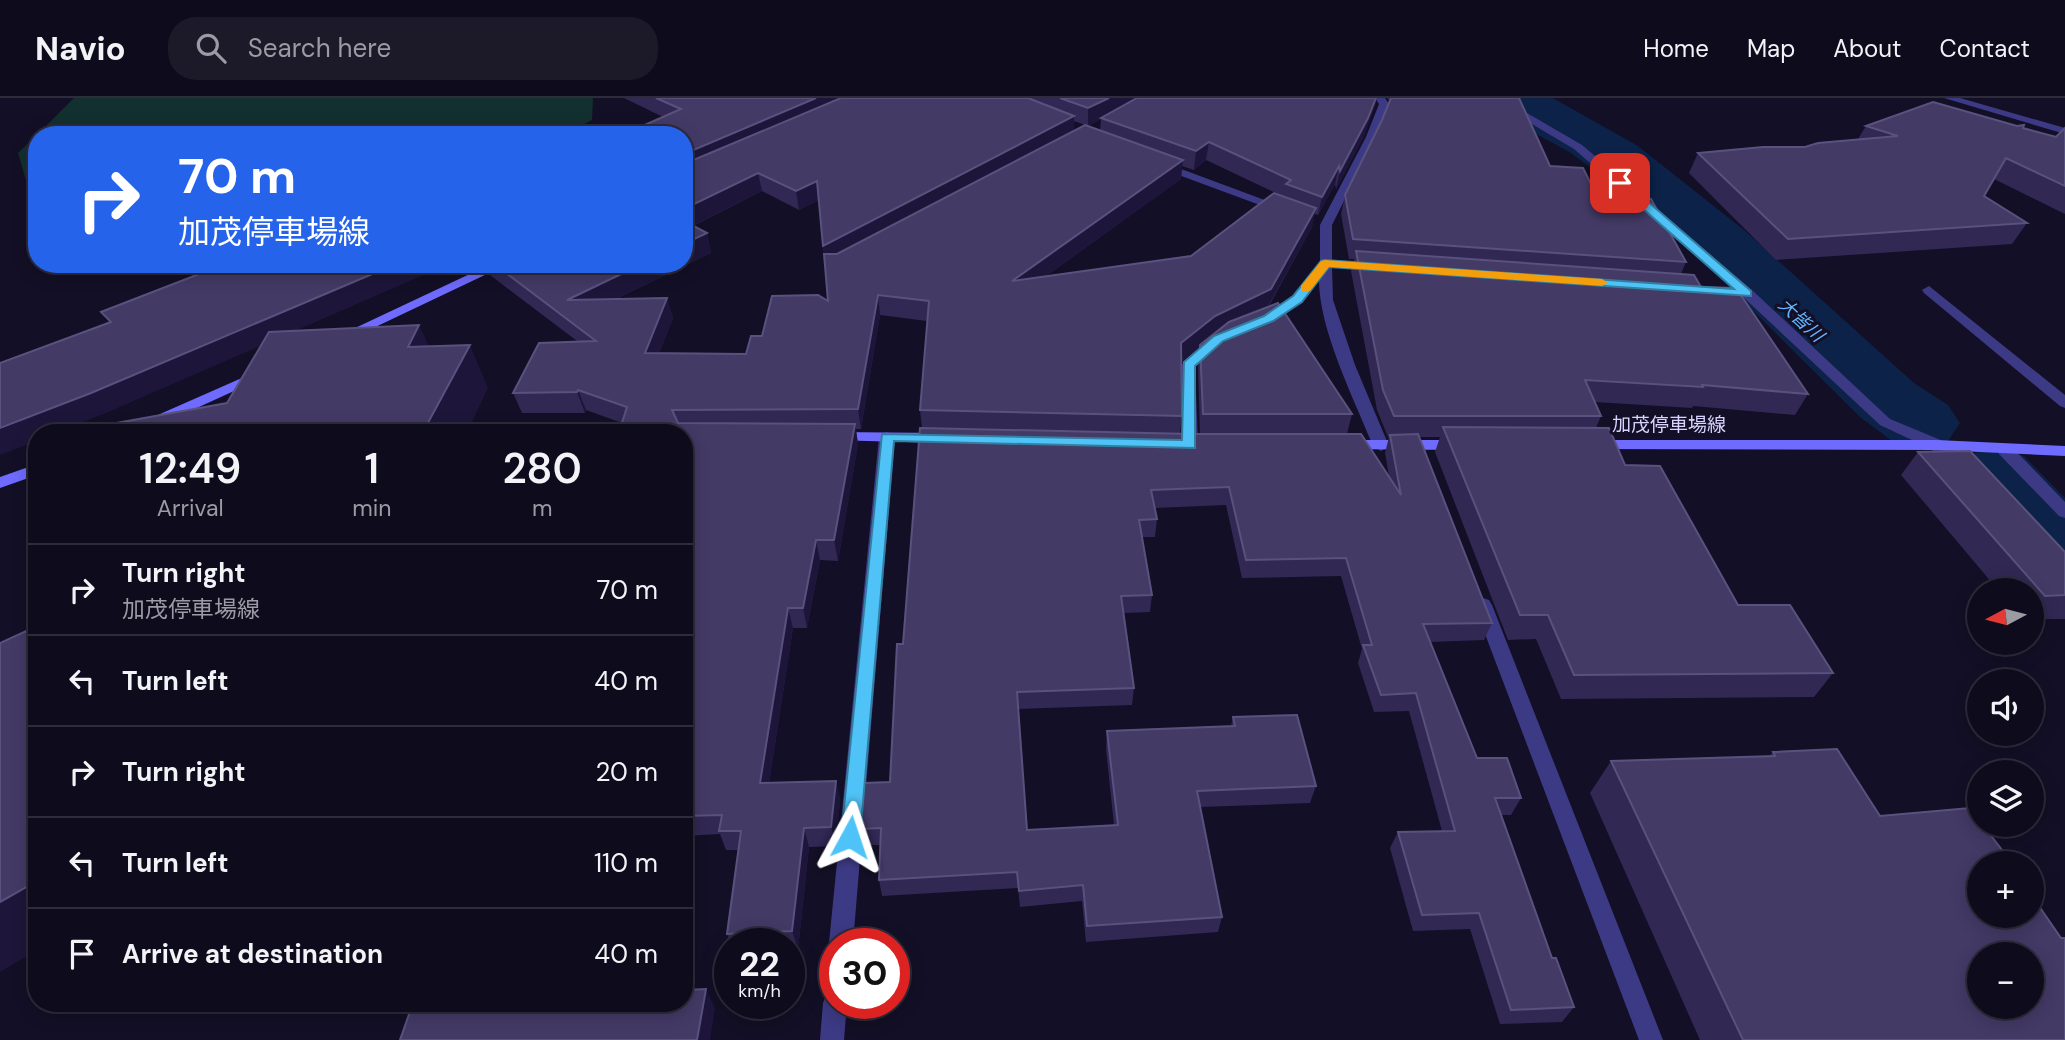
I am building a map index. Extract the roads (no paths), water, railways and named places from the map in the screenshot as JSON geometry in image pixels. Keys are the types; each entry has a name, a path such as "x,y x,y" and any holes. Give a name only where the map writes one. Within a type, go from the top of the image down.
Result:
{"main road":[{"path":"331,342 482,273"},
{"path":"149,424 269,370"},
{"path":"820,436 956,439"},
{"path":"1327,445 1477,445"},
{"name":"加茂停車場線","path":"1574,445 1937,445 2005,450 2065,450"},
{"path":"0,483 28,472"}],"street":[{"path":"1380,98 1384,104 1371,136 1320,222 1326,300 1348,365 1381,446"},
{"path":"1493,98 1578,146 1747,293 1885,422 1937,445 1955,463"},
{"path":"1949,98 2065,131"},
{"path":"1148,160 1301,215"},
{"path":"1325,263 1390,268"},
{"path":"1245,328 1268,318 1298,299 1325,263"},
{"path":"1928,290 2065,403"},
{"path":"1719,291 1747,293"},
{"path":"1190,444 1188,365 1219,338 1226,336"},
{"path":"842,928 887,437"},
{"path":"1421,445 1431,471"},
{"path":"2005,450 2065,512"},
{"path":"1476,587 1651,1040"},
{"path":"832,1040 834,1019"}],"waterway":[{"name":"大皆川","path":"1510,98 1592,141 1652,185 1789,306 1887,400 1920,423"},
{"name":"大皆川","path":"1994,476 2065,553"}]}
